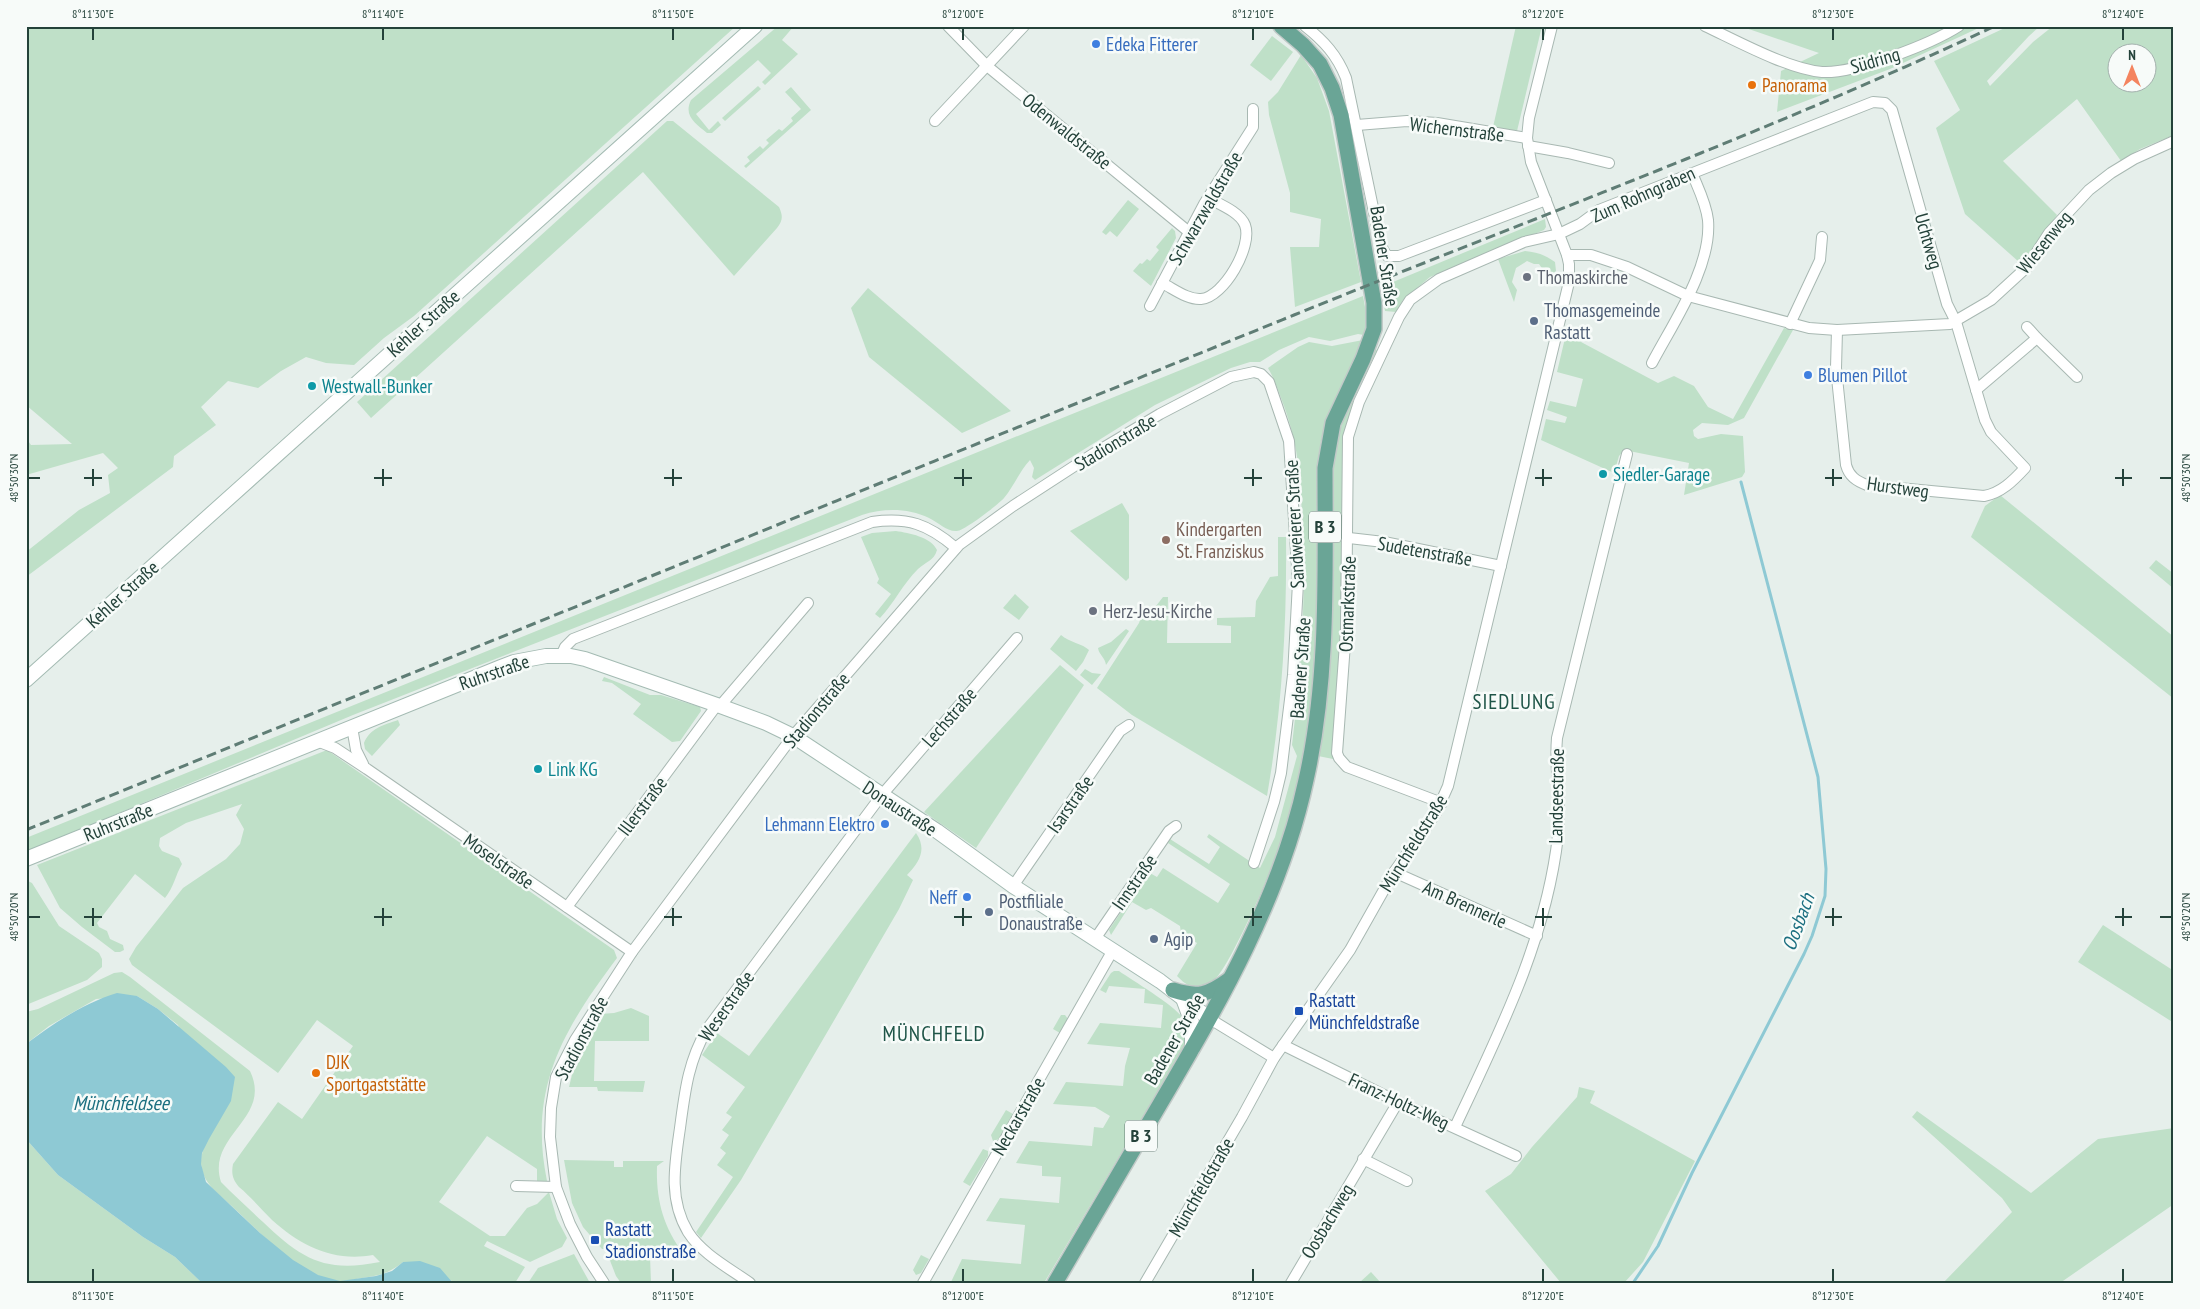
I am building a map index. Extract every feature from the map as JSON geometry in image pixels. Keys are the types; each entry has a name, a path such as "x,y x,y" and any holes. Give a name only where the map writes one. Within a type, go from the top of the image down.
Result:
{"main road":[{"name":"Badener Straße","path":"1055,1283 1210,1019 1231,978 1272,890 1287,848 1306,779 1314,741 1322,662 1325,589 1325,468 1328,445 1339,408 1367,350 1374,329 1375,317 1372,284 1340,115 1332,88 1320,64 1303,45 1281,26"},
{"path":"1178,994 1205,994 1218,988 1231,978"}],"street":[{"name":"Kehler Straße","path":"26,680 755,26"},
{"name":"Odenwaldstraße","path":"948,26 987,66 1189,232"},
{"path":"935,120 1024,26"},
{"path":"1305,26 1333,51 1340,63 1357,125 1384,252 1387,256 1399,256 1546,200"},
{"path":"1528,142 1529,118 1552,26"},
{"name":"Südring","path":"1705,26 1725,37 1808,69 1836,71 1918,47 1959,26"},
{"name":"Zum Rohngraben","path":"1399,317 1410,300 1439,279 1524,242 1559,234 1580,224 1599,210 1874,102"},
{"name":"Uchtweg","path":"1874,102 1885,104 1892,110 1947,304 1956,322 1985,420 1991,432 2025,468"},
{"name":"Schwarzwaldstraße","path":"1150,306 1208,198 1253,128 1253,109"},
{"name":"Wichernstraße","path":"1357,125 1408,122 1437,123 1528,142 1609,163"},
{"name":"Wiesenweg","path":"1567,255 1591,256 1627,267 1688,296 1809,328 1837,330 1941,326 1956,322 1991,300 2027,267 2049,233 2089,190 2111,173 2134,159 2174,141"},
{"name":"Münchfeldstraße","path":"1145,1283 1242,1117 1274,1058 1350,950 1394,872 1442,803 1567,292 1569,264 1567,255 1531,162 1528,142"},
{"path":"1652,363 1688,296 1707,246 1708,221 1705,205 1692,173"},
{"path":"1162,283 1191,297 1207,298 1221,288 1237,264 1244,242 1245,225 1240,218 1208,198"},
{"path":"1790,324 1820,260 1822,237"},
{"name":"Ostmarkstraße","path":"1399,317 1359,402 1348,437 1349,538 1345,669 1337,749 1339,758 1347,768 1442,803"},
{"path":"2027,327 2077,377"},
{"name":"Hurstweg","path":"1837,330 1836,368 1846,465 1848,472 1853,478 1867,485 1984,496 1998,491 2009,484 2025,468"},
{"path":"1976,390 2037,338"},
{"name":"Stadionstraße","path":"604,1283 587,1257 570,1224 556,1187 550,1137 556,1077 593,1010 632,952 793,736 956,548 1013,506 1152,419 1231,377 1254,372"},
{"name":"Sandweierer Straße","path":"1254,372 1261,374 1269,382 1289,441 1298,583 1293,675 1281,772 1274,802 1254,863"},
{"name":"Landseestraße","path":"1455,1127 1512,1005 1537,936 1549,888 1558,834 1559,813 1555,761 1557,738 1627,454"},
{"path":"561,656 565,647 573,639 872,522 890,519 907,520 941,535 956,548"},
{"name":"Sudetenstraße","path":"1349,538 1400,545 1501,566"},
{"name":"Illerstraße","path":"567,907 718,705 808,603"},
{"name":"Lechstraße","path":"881,796 1017,638"},
{"name":"Donaustraße","path":"561,656 595,662 718,705 766,723 793,736 936,831 1013,886 1114,950 1178,994 1210,1019"},
{"name":"Ruhrstraße","path":"26,859 514,662 561,656"},
{"name":"Isarstraße","path":"1013,886 1120,731 1129,725"},
{"name":"Moselstraße","path":"352,727 359,760 367,769"},
{"name":"Moselstraße","path":"317,741 335,748 367,769 632,952"},
{"name":"Weserstraße","path":"750,1283 698,1246 683,1224 677,1204 673,1174 690,1063 707,1029 881,796"},
{"name":"Innstraße","path":"1095,938 1169,831 1176,826"},
{"name":"Am Brennerle","path":"1394,872 1537,936"},
{"name":"Neckarstraße","path":"923,1283 1114,950"},
{"path":"1178,994 1192,1023 1192,1050"},
{"path":"1210,1019 1274,1058"},
{"name":"Franz-Holtz-Weg","path":"1283,1045 1398,1102 1516,1156"},
{"name":"Oosbachweg","path":"1290,1283 1398,1102"},
{"path":"1364,1159 1407,1181"},
{"path":"516,1186 556,1187"}],"green space":[{"path":"26,26 736,26 414,316 384,338 354,365 326,363 306,357 281,371 258,388 228,381 201,407 216,425 174,456 173,467 26,577 26,552 79,510 110,493 108,475 118,468 103,453 26,475 26,438 31,445 72,444 26,405"},
{"path":"778,26 794,26 782,40 798,54 765,85 762,82 771,73 758,60 696,114 709,130 718,121 721,125 712,133 707,133 695,123 690,115 689,106 691,100"},
{"path":"1516,26 1542,26 1517,131 1493,127"},
{"path":"1740,26 1983,26 1890,69 1777,112 1781,71 1819,53"},
{"path":"2009,26 2040,26 1987,81 1990,86 2033,42 2053,26 2174,26 2174,135 2140,149 2121,161 2077,99 2003,161 2057,215 2031,252 2019,262 1965,214 1936,128 1960,110 1934,61"},
{"path":"1272,36 1293,52 1271,81 1250,65"},
{"path":"1301,55 1317,78 1329,111 1361,282 1295,307 1290,247 1319,247 1321,219 1290,212 1290,193 1269,115 1268,102 1278,92"},
{"path":"758,86 761,89 725,121 722,118"},
{"path":"791,87 811,110 746,168 744,166 750,161 747,157 760,146 763,149 769,143 766,140 779,129 782,131 793,121 791,118 801,109 785,92"},
{"path":"667,121 673,121 779,207 782,218 779,225 734,276 643,172 371,418 357,402"},
{"path":"1128,200 1139,209 1117,237 1110,231 1106,235 1102,232"},
{"path":"1545,219 1546,227 1544,230 1430,277 1403,300 1396,312 1385,311 1381,287"},
{"path":"1172,228 1175,231 1176,238 1151,286 1133,271 1140,263 1142,264 1147,259 1150,261 1159,250 1156,247"},
{"path":"1525,251 1541,254 1555,262 1556,271 1548,277 1539,264 1527,261 1516,268 1512,282 1517,290 1514,302 1498,259"},
{"path":"868,288 1011,411 962,433 869,357 851,308"},
{"path":"1363,296 1368,312 1364,335 1358,334 1330,341 1309,337 1279,350 1260,362 1250,362 1231,368 1155,405 1035,480 1032,477 1034,468 1030,460 1004,498 996,506 961,530 950,530 929,518 913,512 887,510 862,515 353,715 26,852 26,838"},
{"path":"1784,328 1793,330 1744,418 1728,425 1702,423 1693,430 1694,436 1698,439 1721,434 1743,436 1745,472 1742,477 1684,495 1689,463 1624,450 1619,456 1614,473 1541,440 1546,419 1565,423 1567,417 1547,410 1550,401 1576,407 1583,379 1557,372 1566,334 1658,383 1674,376 1694,386 1708,407 1733,419"},
{"path":"1363,340 1330,410 1321,440 1318,464 1318,610 1314,684 1304,756 1292,807 1265,883 1231,955 1215,980 1202,988 1195,988 1186,984 1177,976 1197,943 1181,933 1180,926 1151,908 1146,910 1132,902 1111,935 1109,930 1148,872 1157,877 1163,868 1218,903 1230,884 1168,843 1170,839 1209,864 1220,847 1207,837 1209,834 1260,868 1275,837 1297,756 1292,745 1300,659 1304,572 1298,459 1289,420 1268,368 1298,347 1309,342 1332,346"},
{"path":"1375,349 1377,350 1357,395 1343,438 1341,647 1333,759 1318,756 1325,701 1333,458 1345,416"},
{"path":"2000,495 2174,637 2174,699 1971,537 1985,506"},
{"path":"1122,503 1129,515 1129,578 1126,581 1070,531"},
{"path":"896,531 913,534 925,539 937,550 932,559 912,575 880,618 875,614 891,594 877,583 879,579 861,537 872,533"},
{"path":"1278,537 1286,537 1286,602 1280,699 1267,796 1132,715 1097,688 1139,623 1142,614 1156,606 1163,597 1168,597 1167,643 1231,643 1231,626 1217,625 1217,618 1255,617 1256,601 1270,577 1278,576"},
{"path":"2156,560 2174,574 2174,589 2149,568"},
{"path":"1015,594 1029,607 1019,620 1003,608"},
{"path":"1126,629 1129,631 1106,665 1098,648 1111,642"},
{"path":"1061,635 1089,650 1076,671 1050,649"},
{"path":"1060,665 1084,685 976,848 924,812"},
{"path":"1085,669 1092,673 1101,674 1092,685 1080,675"},
{"path":"604,677 650,695 661,695 700,707 701,711 680,741 672,742 633,714 641,704 612,683 602,681"},
{"path":"398,720 400,725 372,756 365,749 364,743 367,738 374,730"},
{"path":"327,750 614,950 617,958 581,1010 566,1036 555,1062 547,1089 542,1117 542,1148 547,1181 537,1181 537,1169 487,1136 439,1202 490,1236 505,1236 527,1208 537,1204 549,1192 557,1219 567,1238 562,1247 530,1262 487,1241 484,1246 525,1267 515,1283 453,1283 403,1262 379,1275 339,1281 310,1272 297,1264 271,1243 214,1190 206,1179 201,1159 216,1125 178,1025 158,1009 137,996 96,999 49,1026 26,1044 26,1012 38,1009 114,973 122,972 250,1071 255,1088 253,1102 247,1115 222,1152 219,1166 221,1182 277,1235 302,1254 329,1264 344,1266 380,1262 373,1255 358,1257 331,1254 318,1250 294,1237 272,1220 239,1187 232,1174 233,1164 278,1102 302,1119 353,1046 317,1020 278,1073 132,965 129,959 136,947 183,888 226,859 240,844 244,829 236,815 242,804 186,823 160,838 159,846 162,851 179,858 182,864 165,898 135,874 97,923 99,927 107,931 110,939 123,945 124,950 120,952 115,952 60,908 37,865"},
{"path":"916,833 921,844 921,855 907,875 913,880 899,909 741,1180 701,1238 696,1232 733,1177 717,1165 726,1153 720,1148 729,1135 722,1130 732,1117 726,1113 745,1087 702,1055 717,1033 749,1056"},
{"path":"26,880 32,883 59,926 99,953 102,959 102,967 87,980 26,1005"},
{"path":"2103,925 2174,971 2174,1023 2078,962"},
{"path":"1114,971 1119,971 1165,1002 1181,1015 1185,1021 1187,1033 1180,1054 1044,1283 951,1282 962,1259 1021,1264 1025,1225 986,1221 1000,1198 1059,1203 1061,1177 1042,1176 1042,1166 1016,1163 1029,1141 1092,1146 1094,1127 1103,1128 1110,1116 1095,1107 1053,1104 1066,1082 1123,1086 1125,1066 1130,1048 1087,1044 1100,1023 1161,1028 1163,1005 1144,1003 1145,989 1109,986 1106,993 1100,990"},
{"path":"631,1008 649,1016 649,1041 595,1041 594,1081 645,1081 643,1092 598,1091 597,1087 569,1087 575,1063 600,1014 614,1013"},
{"path":"1061,1015 1065,1015 1068,1019 1060,1033 1053,1029"},
{"path":"1579,1087 1595,1091 1590,1103 1695,1161 1643,1262 1624,1283 1561,1283 1485,1191 1511,1174 1532,1147 1577,1097"},
{"path":"1006,1110 1013,1114 999,1139 993,1141 991,1135"},
{"path":"1917,1111 2031,1193 2098,1139 2174,1128 2174,1204 2060,1283 1943,1283 2012,1212 2002,1198 1912,1117"},
{"path":"26,1139 58,1175 143,1237 175,1257 202,1283 26,1283"},
{"path":"983,1149 988,1151 988,1156 970,1186 963,1182"},
{"path":"564,1160 614,1161 614,1167 623,1167 623,1161 664,1161 657,1166 659,1199 669,1229 680,1249 602,1249 583,1227 572,1203"},
{"path":"574,1254 590,1283 528,1283 538,1268"},
{"path":"921,1255 929,1259 921,1273 916,1275 913,1270"},
{"path":"650,1256 651,1283 621,1283 609,1258"},
{"path":"1371,1272 1381,1283 1359,1283"}],"water":[{"name":"Münchfeldsee","path":"117,993 137,996 158,1009 226,1067 235,1077 231,1101 202,1153 201,1164 206,1182 260,1233 293,1260 318,1275 340,1281 376,1276 392,1271 403,1262 420,1261 440,1268 453,1283 202,1283 175,1257 143,1237 58,1175 26,1139 26,1044 70,1014 93,1002"}],"waterway":[{"name":"Oosbach","path":"1633,1283 1658,1246 1692,1173 1804,954 1825,896 1826,869 1818,777 1741,482"}],"railway":[{"path":"26,830 1294,315 1646,175 1822,103 1995,26"}],"place":[{"name":"Edeka Fitterer","path":"1096,44"},
{"name":"Panorama","path":"1752,85"},
{"name":"Thomaskirche","path":"1527,277"},
{"name":"Thomasgemeinde Rastatt","path":"1534,321"},
{"name":"Blumen Pillot","path":"1808,375"},
{"name":"Westwall-Bunker","path":"312,386"},
{"name":"Siedler-Garage","path":"1603,474"},
{"name":"Kindergarten St. Franziskus","path":"1166,540"},
{"name":"Herz-Jesu-Kirche","path":"1093,611"},
{"name":"Link KG","path":"538,769"},
{"name":"Lehmann Elektro","path":"885,824"},
{"name":"Neff","path":"967,897"},
{"name":"Postfiliale Donaustraße","path":"989,912"},
{"name":"Agip","path":"1154,939"},
{"name":"Rastatt Münchfeldstraße","path":"1299,1011"},
{"name":"DJK Sportgaststätte","path":"316,1073"},
{"name":"Rastatt Stadionstraße","path":"595,1240"}],"district":[{"name":"SIEDLUNG","path":"1514,702"},
{"name":"MÜNCHFELD","path":"934,1034"}]}
